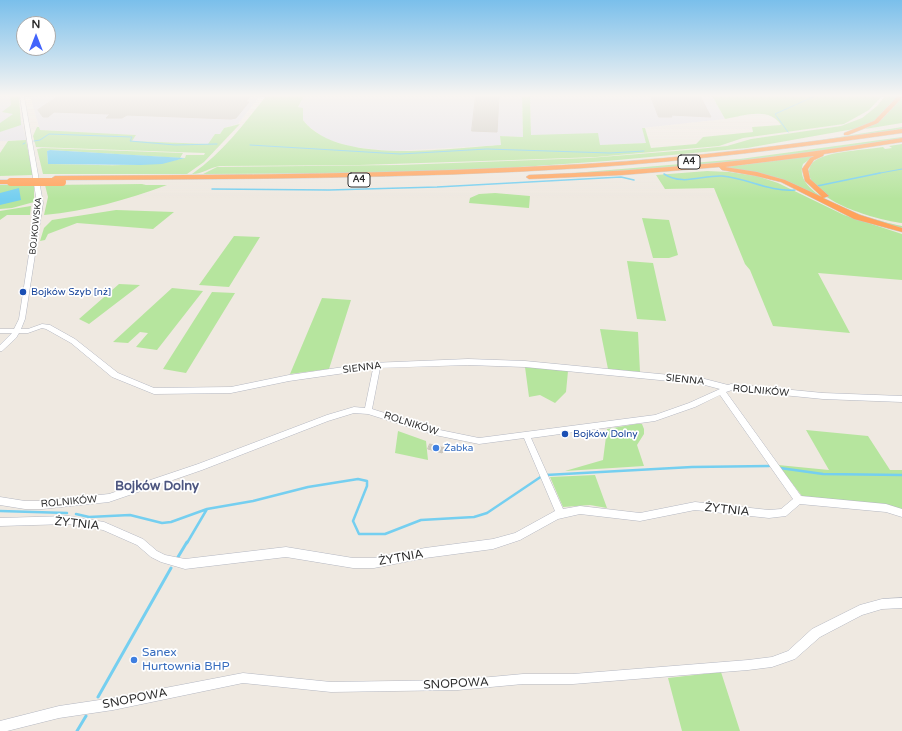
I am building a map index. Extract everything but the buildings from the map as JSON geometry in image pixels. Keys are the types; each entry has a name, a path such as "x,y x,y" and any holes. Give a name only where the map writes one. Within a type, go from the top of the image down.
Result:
{"highway":[{"path":"846,134 856,130"},
{"path":"692,158 873,130"},
{"name":"A4","path":"0,182 10,180 55,178 460,174 580,167 692,158 802,146 902,131"},
{"name":"A4","path":"0,178 10,180 62,182 344,180 475,177 615,168 704,160 827,146 902,135"},
{"path":"475,177 501,178 601,174 692,167 841,150 902,140"},
{"path":"841,150 817,156 808,163 805,169 805,174 811,185 823,195 845,208 873,218 902,224"},
{"path":"692,167 740,170 772,178 797,187 857,217 902,230"}],"street":[{"name":"BOJKOWSKA","path":"0,349 16,332 24,315 40,203 28,130"},
{"name":"SIENNA","path":"0,331 28,331 42,326 59,332 115,375 154,391 231,390 289,378 374,366 468,362 525,364 701,381 722,388"},
{"path":"368,411 374,366"},
{"name":"ROLNIKÓW","path":"0,501 25,505 42,505 109,498 199,467 340,413 354,410 368,411 435,432 478,441 655,418 692,405 722,388 737,387 823,396 902,399"},
{"path":"722,388 799,500 886,508 902,513"},
{"path":"526,435 561,514"},
{"name":"ŻYTNIA","path":"0,522 68,520 104,526 140,542 154,554 164,559 185,564 286,552 353,563 374,563 425,553 493,544 517,538 561,514 580,510 640,517 695,506 770,514 783,513 799,500"},
{"name":"SNOPOWA","path":"0,727 59,712 113,704 243,678 331,687 458,685 523,679 573,679 748,666 772,662 791,655 816,633 860,610 882,604 902,603"}],"shaded area":[{"path":"0,130 24,130 26,140 0,141"},
{"path":"42,130 223,130 220,134 215,134 208,144 131,141 136,135"},
{"path":"314,130 523,130 523,137 500,136 501,145 392,151 352,147 326,139"},
{"path":"531,130 643,130 647,143 600,145 531,135"}],"green space":[{"path":"36,130 42,130 136,135 132,141 208,144 215,134 220,134 223,130 234,130 204,162 187,174 43,174 37,149 42,148 183,153 180,158 50,150 47,151 48,164 150,164 185,158 186,155 204,155 205,153 36,147 33,136"},
{"path":"238,130 315,130 319,134 341,144 367,149 425,151 501,145 500,136 523,137 523,130 531,130 531,135 598,133 600,145 646,143 643,130 646,130 651,148 696,144 703,137 753,132 753,130 800,130 743,138 719,146 596,157 359,165 220,166 200,173 192,174 223,147"},
{"path":"813,130 848,130 747,148 607,161 492,169 389,173 203,174 217,167 399,165 589,158 727,146 751,139"},
{"path":"883,130 894,130 796,144"},
{"path":"902,137 902,139 775,157 647,169 562,174 740,159"},
{"path":"26,140 33,175 0,176 0,153 8,141"},
{"path":"902,144 902,223 877,218 847,208 833,201 812,183 809,172 810,167 814,161 822,157 848,151 883,147 885,149 892,148 889,146"},
{"path":"811,156 813,157 803,164 803,176 810,187 823,198 858,214 902,226 902,228 859,216 778,178 725,167"},
{"path":"707,171 757,176 778,183 844,215 902,234 902,280 818,273 850,333 773,326 750,270 745,264 714,188 665,189 656,175"},
{"path":"0,185 34,185 34,202 12,208 0,209"},
{"path":"45,185 167,185 106,204 76,211 44,215 48,197"},
{"path":"495,193 530,196 529,208 469,203 470,198 479,194"},
{"path":"31,206 30,215 7,215 0,220 0,211"},
{"path":"116,210 174,212 153,229 77,223 48,234 45,240 40,241 44,228 52,220"},
{"path":"642,218 669,220 678,255 669,258 653,258"},
{"path":"234,236 260,237 229,287 199,285"},
{"path":"627,261 653,263 666,321 637,319"},
{"path":"119,284 140,285 89,324 79,319"},
{"path":"172,288 203,291 157,350 136,347 148,333 140,332 128,343 113,342"},
{"path":"212,292 235,293 186,373 163,369"},
{"path":"322,298 351,300 329,369 290,374"},
{"path":"600,329 638,332 640,372 608,369"},
{"path":"525,367 568,371 566,392 555,403 540,395 529,397"},
{"path":"642,424 644,429 644,434 637,445 644,466 565,471 603,460 607,429"},
{"path":"806,430 868,436 890,470 902,470 902,511 885,505 802,496 778,465 829,470"},
{"path":"398,431 426,441 428,460 395,453"},
{"path":"595,475 607,508 590,505 563,507 550,477"},
{"path":"721,672 740,731 682,731 668,678"}],"water":[{"path":"47,151 185,158 162,164 141,165 48,164"},
{"path":"19,188 21,200 0,205 0,193"}],"waterway":[{"path":"34,141 40,140 49,134 132,137 130,141 175,145 217,144"},
{"path":"250,145 400,154 487,149 610,153 644,151"},
{"path":"876,174 902,169"},
{"path":"664,174 685,180 715,176 731,177 776,189 795,190"},
{"path":"817,186 876,174"},
{"path":"212,189 329,190 437,187 621,177 634,180"},
{"path":"546,475 692,467 769,466"},
{"path":"780,468 823,474 902,475"},
{"path":"207,509 253,501 308,487 358,479 367,481 367,486 353,521 359,534 385,534 421,520 474,517 487,513 542,476"},
{"path":"76,514 89,517 130,515 162,523 171,522 207,509"},
{"path":"187,543 207,509"},
{"path":"0,511 67,513"},
{"path":"178,557 187,542"},
{"path":"98,697 171,568"},
{"path":"77,731 86,716"}],"place":[{"name":"Bojków Szyb [nż]","path":"23,292"},
{"name":"Bojków Dolny","path":"565,434"},
{"name":"Żabka","path":"436,448"},
{"name":"Sanex Hurtownia BHP","path":"134,660"}],"district":[{"name":"Bojków Dolny","path":"157,487"}]}
